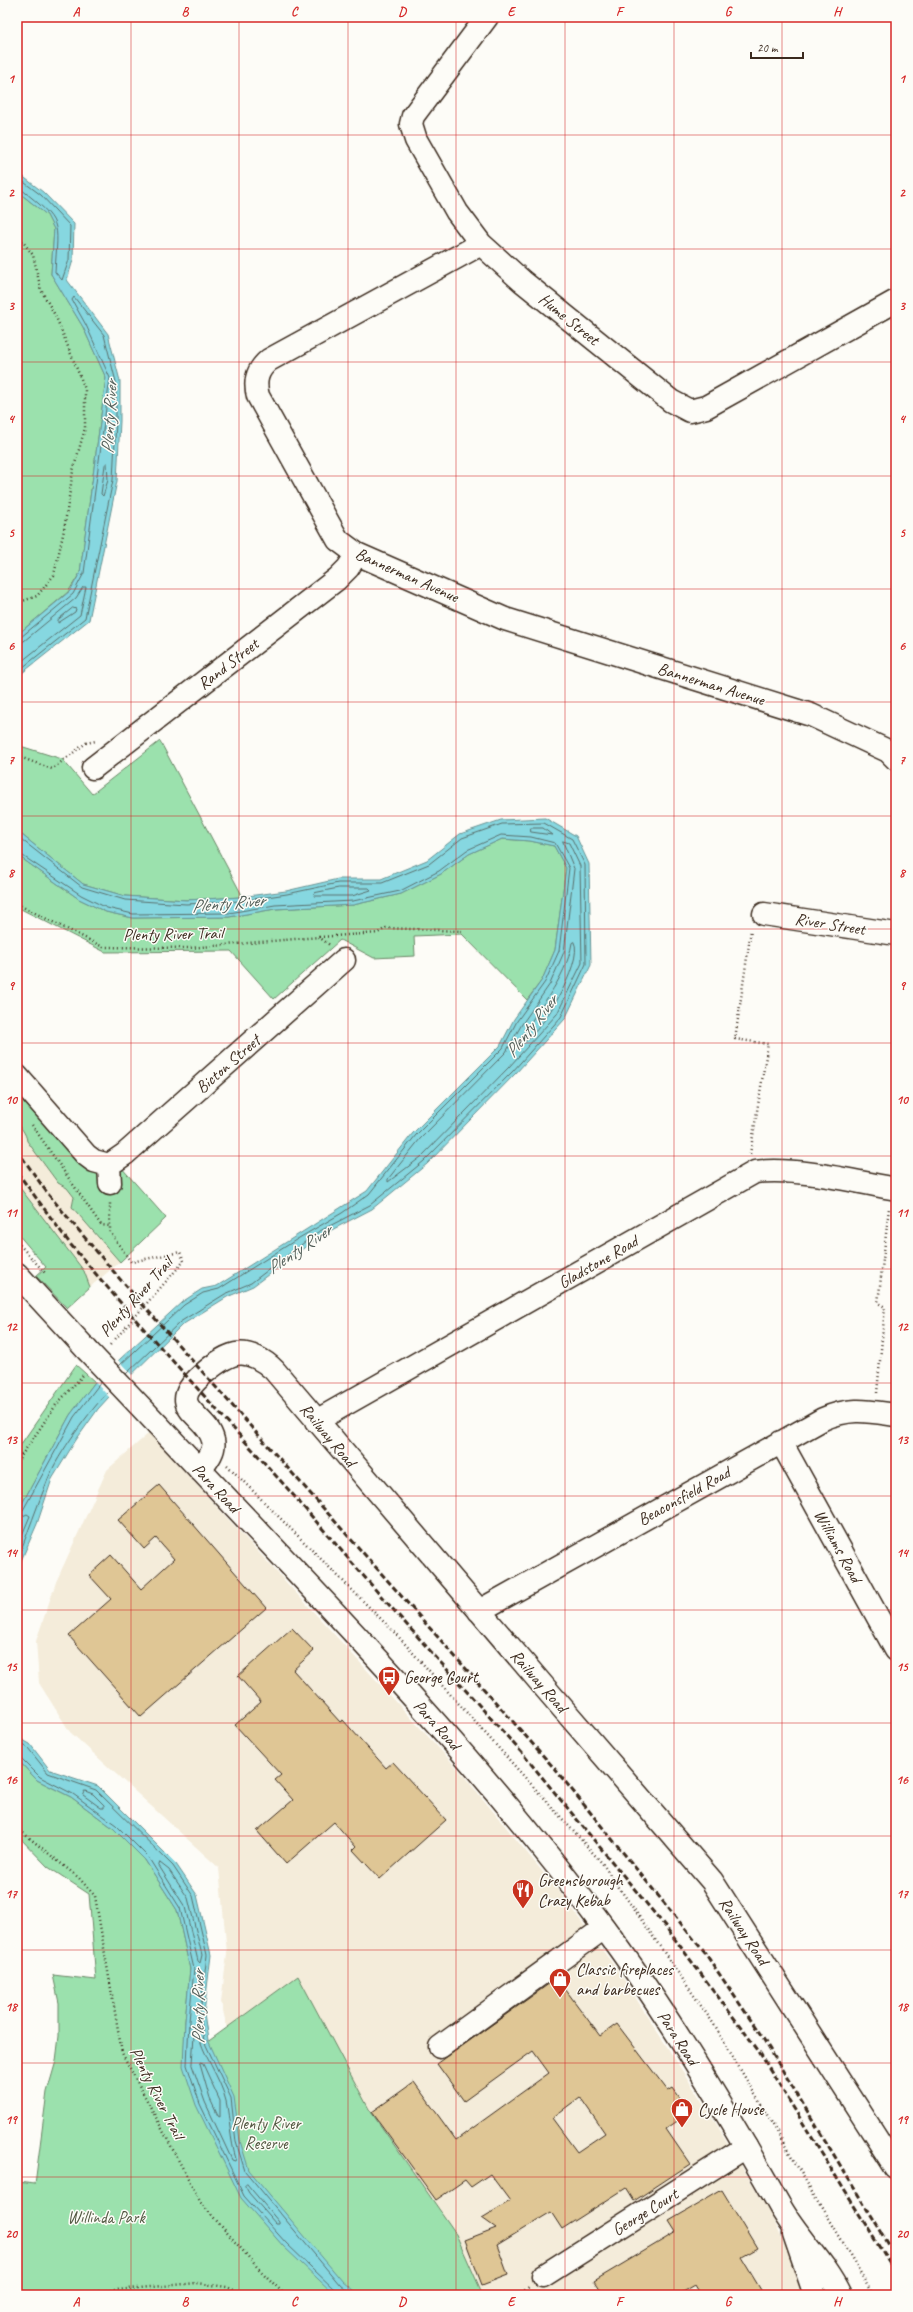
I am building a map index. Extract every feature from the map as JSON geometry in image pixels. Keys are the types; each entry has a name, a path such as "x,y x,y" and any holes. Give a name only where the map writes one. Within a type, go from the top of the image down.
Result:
{"street":[{"name":"Hume Street","path":"487,17 417,110 411,124 416,140 457,212 481,244 522,281 671,401 690,411 706,407 896,301"},
{"name":"Bannerman Avenue","path":"481,244 269,360 259,371 256,383 258,396 338,540 357,554 517,623 811,715 888,751 896,759"},
{"name":"Rand Street","path":"93,768 337,579 348,568 357,554"},
{"name":"River Street","path":"761,918 896,934"},
{"name":"Bicton Street","path":"109,1174 126,1154 338,954"},
{"path":"17,1076 86,1155 109,1174"},
{"name":"Gladstone Road","path":"316,1421 755,1172 777,1171 815,1175 894,1188"},
{"name":"Para Road","path":"17,1274 406,1690 473,1765 555,1864 604,1928 687,2052 746,2147 792,2227 815,2295"},
{"name":"Railway Road","path":"200,1470 213,1451 213,1440 208,1431 190,1410 186,1397 187,1392 196,1380 211,1367 232,1354 245,1354 268,1365 712,1881 896,2168"},
{"name":"Beaconsfield Road","path":"479,1611 781,1442 837,1413 859,1409 886,1413"},
{"name":"Williams Road","path":"781,1442 896,1650"},
{"path":"440,2047 604,1928"},
{"name":"George Court","path":"543,2276 746,2147"},
{"name":"Para Road","path":"792,2227 820,2259 841,2295"}],"path":[{"path":"17,234 33,255 41,290 56,317 85,389 85,428 73,471 64,530 54,574 37,596 17,603"},
{"name":"Plenty River Trail","path":"17,904 103,947 189,948 338,954 386,928 462,931"},
{"path":"746,1176 768,1044 735,1039 761,918"},
{"path":"30,1122 101,1225 110,1226"},
{"name":"Plenty River Trail","path":"17,1462 56,1405 94,1356 184,1261 180,1252 131,1262 110,1232 109,1174"},
{"path":"886,1413 885,1307 878,1303 894,1188"},
{"path":"17,1451 22,1455"},
{"name":"Plenty River Trail","path":"17,1828 79,1878 95,1896 122,2053 201,2203 258,2268 285,2295"},
{"path":"58,2295 197,2283 227,2287 245,2295"}],"shaded area":[{"path":"17,1117 19,1124 26,1133 27,1141 58,1183 67,1188 74,1197 72,1207 120,1262 90,1287 84,1271 17,1184"},
{"path":"149,1433 459,1770 561,1894 621,1975 714,2120 771,2215 806,2295 483,2295 455,2232 369,2109 298,1977 227,2028 221,2002 227,1953 219,1868 70,1732 39,1683 36,1641 56,1582 107,1470"}],"green space":[{"path":"17,191 47,215 54,229 51,274 83,327 106,378 80,573 68,592 17,635"},
{"path":"160,741 243,897 186,900 125,896 83,884 17,831 17,745 62,759 92,794"},
{"path":"502,839 530,841 554,846 566,868 555,950 542,980 527,1000 462,934 414,936 415,956 374,958 340,940 274,999 231,951 105,952 17,907 17,855 79,899 106,912 133,918 229,917 275,909 353,905 401,894 441,874 469,854"},
{"path":"17,1089 63,1141 120,1166 166,1218 120,1262 72,1207 74,1197 67,1188 58,1183 27,1141 17,1117"},
{"path":"17,1184 84,1271 90,1287 67,1308 36,1276 46,1267 17,1233"},
{"path":"76,1365 95,1382 70,1415 17,1513 17,1455 21,1444"},
{"name":"Plenty River Reserve","path":"17,1759 37,1780 71,1797 113,1828 145,1860 177,1910 190,1969 185,2021 184,2059 298,1976 369,2109 455,2232 483,2295 17,2295 17,2182 35,2184 47,2092 56,2061 59,2036 59,2003 53,1975 96,1980 89,1894 48,1867 17,1835"}],"water":[{"name":"Plenty River","path":"17,172 43,192 74,224 73,260 67,280 108,334 120,381 120,421 117,481 89,620 17,677 17,635 70,591 80,573 106,378 83,327 51,274 54,229 47,215 17,191"},
{"name":"Plenty River","path":"545,818 576,836 589,864 591,965 565,1019 516,1073 427,1164 372,1209 320,1236 253,1286 227,1297 182,1325 109,1397 98,1409 76,1440 52,1479 37,1524 17,1570 17,1513 70,1415 95,1382 182,1302 202,1289 217,1286 367,1191 413,1133 500,1046 514,1019 542,980 555,950 566,868 554,846 530,841 502,839 469,854 441,874 401,894 353,905 275,909 229,917 133,918 106,912 79,899 17,855 17,831 83,884 125,896 186,900 240,897 286,891 338,879 381,879 427,860 460,834 501,820"},
{"name":"Plenty River","path":"17,1737 30,1744 50,1770 98,1786 176,1864 197,1895 211,1955 204,2013 208,2040 234,2097 240,2141 249,2170 343,2282 359,2295 335,2295 283,2246 241,2198 196,2105 183,2066 185,2021 190,1969 177,1910 145,1860 113,1828 71,1797 37,1780 17,1759"}],"pier":[{"path":"117,1359 133,1376 110,1398 94,1381"}],"building":[{"path":"159,1485 266,1608 141,1717 69,1636 111,1599 89,1575 111,1555 141,1589 174,1559 156,1538 144,1549 118,1520"},
{"path":"292,1628 314,1651 293,1670 340,1722 343,1720 386,1768 393,1762 446,1820 380,1879 353,1850 356,1847 334,1822 286,1864 257,1831 293,1800 275,1780 281,1775 235,1725 261,1702 238,1676"},
{"path":"557,1978 600,2036 617,2024 668,2091 673,2088 690,2112 666,2129 690,2164 634,2201 626,2188 562,2229 551,2212 497,2245 508,2275 482,2285 465,2240 496,2228 482,2218 510,2201 490,2174 471,2187 465,2180 436,2200 372,2112 414,2082 456,2140 549,2073 533,2051 464,2101 437,2064","holes":["580,2097 605,2133 577,2152 552,2118"]},
{"path":"722,2190 757,2248 741,2257 764,2295 701,2295 695,2285 678,2295 603,2295 594,2281 676,2232 669,2221"}],"railway":[{"path":"17,1150 48,1194 119,1278 554,1768 705,1953 761,2035 896,2257"},
{"path":"17,1172 71,1245 126,1309 522,1753 665,1926 758,2050 896,2274"}],"place":[{"name":"George Court","path":"389,1696"},
{"name":"Greensborough Crazy Kebab","path":"523,1910"},
{"name":"Classic fireplaces and barbecues","path":"560,1998"},
{"name":"Cycle House","path":"682,2128"}],"park label":[{"name":"Willinda Park","path":"106,2217"}]}
